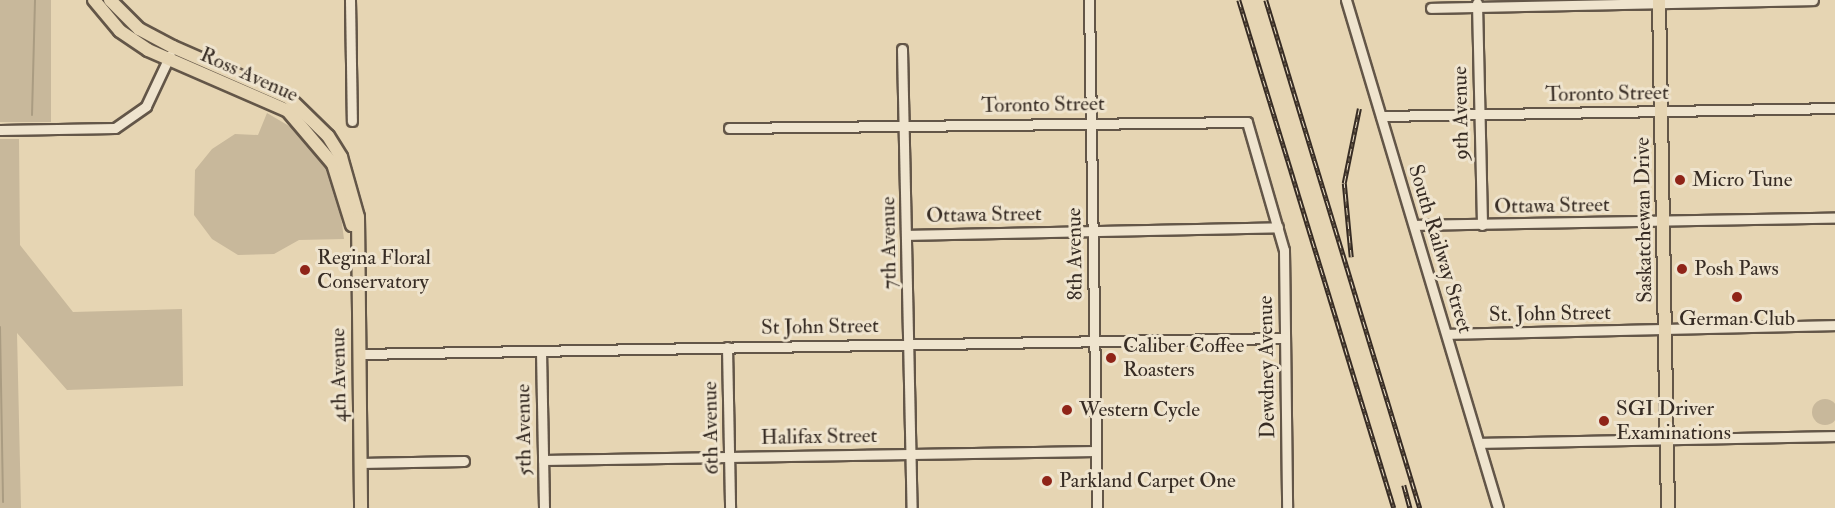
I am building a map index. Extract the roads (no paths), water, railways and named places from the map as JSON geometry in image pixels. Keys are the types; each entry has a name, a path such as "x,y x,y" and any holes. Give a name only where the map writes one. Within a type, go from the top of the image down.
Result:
{"main road":[{"name":"Ross Avenue","path":"94,0 120,31 167,61 265,99 305,125 344,188 355,241"},
{"name":"Ross Avenue","path":"110,0 139,29 173,47 289,98 308,114 328,136 349,176 358,217 355,241"},
{"name":"Saskatchewan Drive","path":"1660,2 1668,508"},
{"name":"4th Avenue","path":"355,241 361,508"},
{"name":"Saskatchewan Drive","path":"1659,508 1668,439"}],"street":[{"path":"350,0 352,121"},
{"name":"8th Avenue","path":"1089,0 1097,508"},
{"name":"South Railway Street","path":"1346,0 1498,508"},
{"path":"1431,8 1477,3 1813,0"},
{"name":"9th Avenue","path":"1477,3 1482,225"},
{"path":"0,130 115,128 146,105 173,47"},
{"name":"7th Avenue","path":"902,49 912,508"},
{"name":"Toronto Street","path":"1381,116 1835,108"},
{"name":"Toronto Street","path":"729,128 1091,122 1247,122 1278,227"},
{"name":"Ottawa Street","path":"1414,225 1835,218"},
{"name":"Ottawa Street","path":"907,235 1278,227"},
{"name":"Dewdney Avenue","path":"1278,227 1284,250 1283,338 1287,508"},
{"name":"St. John Street","path":"1447,334 1835,326"},
{"name":"St John Street","path":"358,354 1095,339 1283,338"},
{"name":"6th Avenue","path":"727,347 730,508"},
{"name":"5th Avenue","path":"541,351 544,508"},
{"path":"1479,443 1835,436"},
{"name":"Halifax Street","path":"543,460 1096,451"},
{"path":"360,463 464,461"}],"waterway":[{"path":"32,115 35,0"},
{"path":"0,327 3,502"}],"railway":[{"path":"1239,0 1394,508"},
{"path":"1266,0 1420,508"},
{"path":"1351,257 1344,183 1359,109"},
{"path":"1404,485 1410,508"}],"place":[{"name":"Micro Tune","path":"1680,180"},
{"name":"Posh Paws","path":"1682,269"},
{"name":"Regina Floral Conservatory","path":"305,270"},
{"name":"German Club","path":"1737,297"},
{"name":"Caliber Coffee Roasters","path":"1111,358"},
{"name":"Western Cycle","path":"1067,410"},
{"name":"SGI Driver Examinations","path":"1604,421"},
{"name":"Parkland Carpet One","path":"1047,481"}]}
